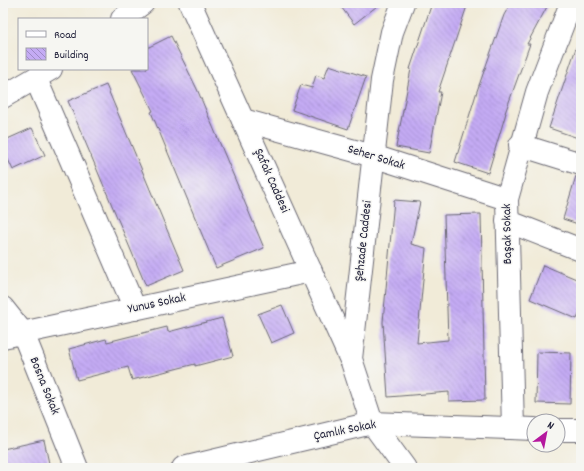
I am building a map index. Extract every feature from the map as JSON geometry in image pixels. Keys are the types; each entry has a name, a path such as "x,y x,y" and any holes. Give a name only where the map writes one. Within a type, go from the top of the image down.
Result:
{"street":[{"path":"123,18 143,3"},
{"name":"Şafak Caddesi","path":"190,3 351,359"},
{"name":"Şehzade Caddesi","path":"403,3 392,32 385,62 373,156 351,359 372,423 405,468"},
{"name":"Başak Sokak","path":"512,428 507,199 520,145 536,92 572,13"},
{"path":"3,97 44,74 135,309"},
{"name":"Seher Sokak","path":"243,120 373,156 507,199"},
{"path":"520,145 581,164"},
{"path":"507,221 581,250"},
{"name":"Yunus Sokak","path":"13,335 311,271"},
{"name":"Bosna Sokak","path":"3,308 13,335 77,468"},
{"name":"Çamlık Sokak","path":"183,468 372,423 526,429"},
{"path":"566,430 581,430"}],"building":[{"path":"338,3 381,3 354,24"},
{"path":"432,3 468,3 438,92 441,92 429,153 396,147 410,69"},
{"path":"511,3 549,3 527,44 530,44 505,113 488,173 455,162 477,91 504,15"},
{"path":"171,36 197,89 264,248 216,268 151,112 153,111 132,70 148,70 148,48"},
{"path":"578,42 581,43 581,139 549,128"},
{"path":"329,65 366,77 348,129 292,110 301,85 312,88 316,75 324,78"},
{"path":"106,85 184,270 146,286 68,101"},
{"path":"32,128 45,155 13,170 3,149 3,141"},
{"path":"576,176 581,176 581,225 563,219"},
{"path":"394,200 420,202 411,244 426,248 417,343 448,340 444,215 481,214 485,400 449,401 449,392 388,397 383,322"},
{"path":"543,265 581,281 581,310 577,319 530,299"},
{"path":"282,305 294,333 271,343 258,314"},
{"path":"222,318 233,356 132,380 128,367 77,380 69,349 106,339 107,342 167,327 168,332"},
{"path":"537,352 571,353 570,404 536,403"},
{"path":"44,440 50,468 3,468 3,449"}]}
